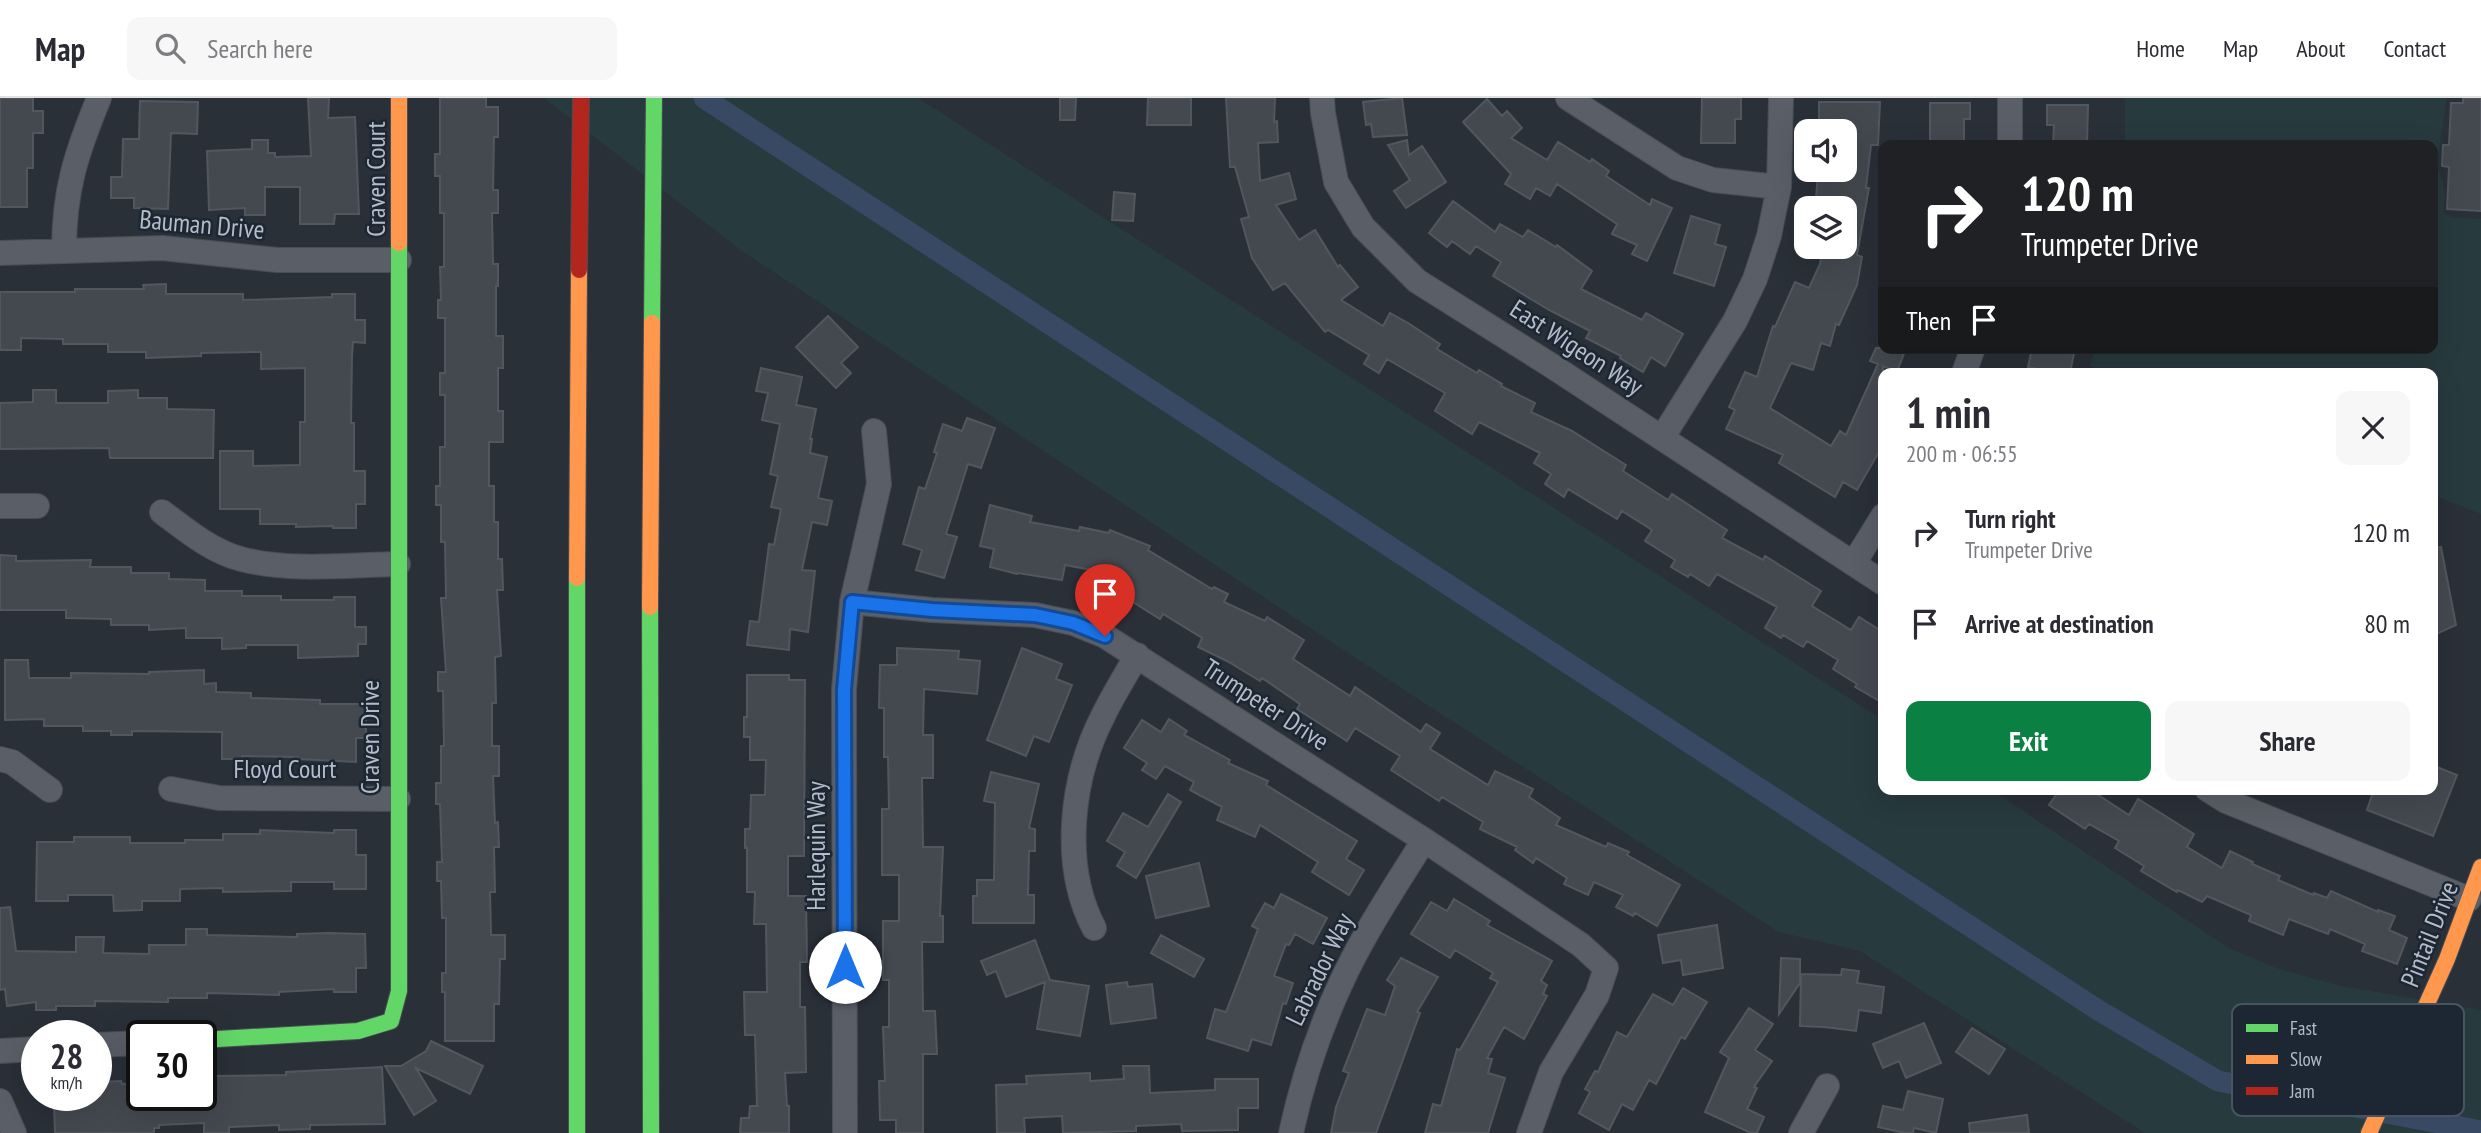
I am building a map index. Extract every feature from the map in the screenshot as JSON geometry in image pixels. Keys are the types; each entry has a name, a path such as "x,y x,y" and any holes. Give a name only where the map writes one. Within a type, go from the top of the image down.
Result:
{"main road":[{"name":"Craven Court","path":"399,98 399,260"},
{"path":"577,1133 576,633 581,98"},
{"path":"651,1133 649,816 654,98"},
{"name":"Craven Drive","path":"217,1039 358,1031 391,1021 399,991 399,260"},
{"name":"Pintail Drive","path":"2427,1004 2481,867"},
{"name":"Pintail Drive","path":"2369,1133 2377,1116"}],"street":[{"path":"64,251 68,187 82,140 99,98"},
{"name":"East Wigeon Way","path":"1322,98 1336,182 1363,227 1417,281 1878,580"},
{"path":"1568,98 1677,169 1713,180 1779,187"},
{"path":"1662,438 1735,321 1755,279 1769,236 1779,187 1781,98"},
{"path":"2010,98 2010,140"},
{"name":"Bauman Drive","path":"0,253 162,247 277,260 399,260"},
{"name":"Harlequin Way","path":"845,1133 844,689 852,602 879,484 874,431"},
{"path":"0,506 37,506"},
{"path":"162,512 201,541 239,558 277,566 398,564"},
{"path":"1854,563 1878,524"},
{"name":"Trumpeter Drive","path":"852,602 932,610 1035,615 1073,623 1105,636 1424,840 1581,945 1605,968 1597,995 1551,1072 1529,1133"},
{"path":"1094,928 1083,908 1075,871 1075,813 1085,761 1097,728 1137,655"},
{"path":"0,759 12,762 50,790"},
{"name":"Floyd Court","path":"171,789 219,798 398,799"},
{"path":"2216,795 2469,899"},
{"name":"Labrador Way","path":"1291,1133 1310,1058 1340,984 1424,840"},
{"path":"0,1051 21,1050"},
{"path":"1801,1133 1827,1086"},
{"path":"0,1101 14,1133"}],"green space":[{"path":"544,98 918,98 1878,717 1878,795 1999,795 2229,948 2276,968 2341,986 2446,1004 2232,1004 2232,1116 2464,1116 2464,1007 2481,1010 2481,1133 2145,1133 1860,951 1779,932 1401,688 742,251"},
{"path":"2125,98 2447,98 2438,156 2438,140 2125,140"},
{"path":"2438,167 2445,191 2444,212 2450,217 2481,219 2481,514 2438,497 2438,368 2090,366 2094,354 2438,354"}],"building":[{"path":"0,98 33,98 33,111 43,111 43,133 33,133 33,168 27,168 27,207 0,207"},
{"path":"308,98 329,98 328,118 355,117 359,214 335,214 334,224 300,224 300,187 265,187 265,215 245,215 245,208 209,210 207,151 252,149 252,140 268,140 268,153 275,153 275,157 311,156"},
{"path":"440,98 486,98 486,107 498,107 498,137 494,137 493,190 498,190 498,213 492,213 493,264 498,264 496,336 503,336 503,368 498,368 498,411 503,411 503,442 489,442 489,486 494,486 494,522 498,522 498,559 502,559 503,590 497,590 501,656 495,657 496,703 492,703 492,746 499,746 499,776 493,776 499,847 494,847 495,892 490,892 491,935 505,935 505,959 500,959 499,1004 494,1004 494,1041 445,1041 445,992 442,992 442,973 446,973 446,918 442,918 441,881 437,881 437,862 442,862 440,804 436,804 436,783 441,783 441,746 444,746 443,691 438,691 438,672 446,672 441,598 446,598 445,542 441,542 441,505 436,505 436,486 440,486 440,447 445,447 445,395 440,395 440,373 445,373 445,318 438,318 438,300 441,300 440,267 444,267 444,213 440,213 440,176 435,176 435,154 440,154"},
{"path":"1060,98 1076,98 1075,120 1060,120"},
{"path":"1148,98 1191,98 1191,125 1147,125"},
{"path":"1226,98 1275,98 1274,122 1277,121 1278,142 1258,143 1260,181 1289,173 1296,199 1276,205 1299,240 1315,230 1338,267 1340,265 1358,287 1341,300 1383,326 1390,313 1408,323 1440,344 1437,349 1535,403 1531,412 1572,431 1626,465 1623,471 1668,500 1672,494 1727,530 1722,538 1763,560 1765,556 1821,591 1812,606 1851,630 1859,617 1878,629 1878,700 1855,687 1857,684 1833,669 1838,660 1807,641 1803,647 1765,628 1777,607 1717,574 1709,586 1690,574 1688,577 1671,567 1675,560 1645,541 1652,530 1622,511 1617,519 1568,489 1564,497 1545,484 1551,474 1534,463 1540,453 1479,422 1472,434 1435,411 1445,393 1387,359 1379,373 1364,364 1369,355 1328,330 1325,332 1285,283 1273,290 1252,258 1241,219 1249,217 1235,167 1230,167"},
{"path":"1402,98 1407,135 1373,137 1371,124 1366,125 1363,102"},
{"path":"1702,98 1741,98 1741,119 1735,119 1735,143 1701,143"},
{"path":"2463,98 2481,98 2481,211 2447,209 2449,167 2442,166 2443,145 2449,145 2451,103 2463,103"},
{"path":"1487,99 1502,116 1507,111 1522,128 1511,138 1547,160 1558,142 1590,162 1592,159 1609,171 1606,176 1650,205 1652,199 1672,208 1647,261 1632,254 1637,245 1612,234 1617,224 1557,184 1550,196 1536,188 1530,199 1505,184 1511,174 1463,122"},
{"path":"140,101 198,102 197,134 171,133 168,209 134,208 134,198 111,198 111,177 122,177 123,139 139,139"},
{"path":"1819,102 1880,102 1878,145 1871,145 1866,188 1869,188 1857,255 1857,196 1816,196 1817,182 1857,182 1857,119 1819,119"},
{"path":"1930,103 1970,103 1970,119 1964,119 1964,140 1930,140"},
{"path":"2047,105 2088,105 2087,140 2053,140 2054,125 2047,125"},
{"path":"1407,140 1409,155 1422,146 1446,182 1406,208 1394,191 1410,180 1388,145"},
{"path":"1114,192 1135,194 1133,221 1112,220"},
{"path":"1453,201 1495,232 1500,224 1523,237 1528,230 1556,247 1557,245 1592,271 1581,289 1642,320 1646,313 1683,334 1665,366 1651,357 1643,372 1620,358 1621,356 1586,338 1590,331 1493,276 1501,262 1476,246 1470,254 1452,241 1447,247 1429,233"},
{"path":"1691,216 1720,225 1715,244 1726,247 1714,286 1674,273"},
{"path":"1857,255 1862,257 1857,285 1839,325 1836,324 1830,346 1821,343 1813,370 1791,363 1770,408 1831,446 1840,431 1846,435 1878,364 1870,361 1876,348 1878,354 1904,354 1898,368 1878,368 1878,454 1857,490 1843,482 1835,497 1779,463 1783,455 1726,429 1735,410 1729,407 1745,372 1757,377 1773,326 1775,327 1795,282 1809,288 1821,259 1857,259"},
{"path":"166,284 166,294 243,294 243,300 355,294 355,320 365,320 365,343 353,342 352,356 351,423 354,423 354,471 365,471 365,504 356,504 356,528 260,524 260,509 220,509 220,451 253,451 253,466 300,465 300,422 305,422 305,368 261,369 261,352 201,353 201,356 146,358 146,352 108,352 108,344 63,344 63,339 21,338 21,350 0,350 0,292 144,289 143,285"},
{"path":"828,316 858,347 841,363 851,373 836,388 796,347"},
{"path":"2031,354 2074,354 2071,368 2028,367"},
{"path":"761,368 802,377 796,405 816,409 810,453 827,457 818,498 832,501 827,525 812,522 802,570 815,571 808,632 790,629 789,650 747,645 750,621 759,622 769,544 774,545 781,509 771,507 778,476 770,474 780,424 762,420 768,393 756,391"},
{"path":"33,390 56,390 56,403 108,403 108,391 138,390 138,398 167,398 167,409 214,410 213,458 110,458 109,448 0,449 0,403 33,402"},
{"path":"967,418 995,428 981,468 968,464 946,534 957,537 944,578 916,570 922,550 903,544 919,487 925,489 937,453 934,452 943,424 962,431"},
{"path":"990,505 1032,516 1030,522 1079,531 1080,527 1109,533 1110,530 1150,546 1148,550 1212,589 1214,587 1228,594 1224,602 1265,621 1267,617 1304,640 1293,659 1350,696 1355,687 1421,732 1426,724 1440,733 1430,749 1488,785 1495,771 1533,789 1529,797 1560,818 1556,825 1606,847 1608,843 1629,852 1627,855 1680,885 1657,926 1635,913 1633,916 1616,907 1623,895 1594,882 1588,895 1564,884 1567,878 1536,858 1533,863 1515,850 1517,847 1480,829 1483,822 1442,797 1439,801 1391,770 1400,756 1355,728 1347,741 1297,709 1300,704 1262,678 1260,681 1198,647 1202,638 1163,614 1160,619 1128,599 1127,601 1100,590 1107,573 1065,565 1062,580 990,567 994,549 980,546"},
{"path":"2438,547 2441,547 2456,625 2438,633"},
{"path":"0,555 16,556 16,561 91,560 90,567 131,567 131,573 169,573 169,579 205,580 205,591 242,591 242,596 281,596 281,600 334,600 334,597 355,597 355,627 366,627 366,644 358,644 358,656 298,658 298,645 246,645 246,648 222,649 222,638 186,638 186,628 149,630 149,625 111,625 111,619 66,618 66,610 0,610"},
{"path":"897,648 959,651 958,659 980,661 977,694 924,689 923,735 933,735 933,778 922,778 923,847 943,847 940,916 943,916 943,942 922,942 923,1011 935,1011 937,1054 923,1054 923,1133 896,1133 896,1120 880,1120 879,1081 885,1081 883,1027 889,1027 889,980 883,980 883,921 899,921 899,875 882,875 882,809 889,809 888,757 884,757 884,708 879,708 880,665 897,665"},
{"path":"1022,648 1062,664 1056,679 1072,685 1049,742 1034,736 1026,756 987,740"},
{"path":"5,660 28,660 29,678 71,678 71,673 149,674 204,670 204,684 216,683 216,692 251,693 251,698 320,700 320,704 366,704 366,738 356,738 356,762 297,757 242,756 242,759 222,759 222,732 132,731 132,735 111,735 111,731 83,731 83,726 44,726 44,719 5,720"},
{"path":"747,675 789,675 789,680 805,680 804,856 788,856 788,896 806,896 807,962 800,962 800,1007 805,1007 806,1072 785,1073 789,1133 740,1133 741,1118 749,1118 750,1106 757,1106 755,1035 745,1035 744,992 767,992 766,924 754,924 755,892 747,892 745,829 750,829 751,795 765,795 766,760 750,760 750,737 744,737"},
{"path":"1169,719 1187,731 1184,735 1230,760 1228,763 1268,781 1266,785 1357,841 1346,859 1364,870 1349,895 1312,872 1318,862 1260,825 1255,837 1217,820 1222,807 1190,790 1194,782 1165,766 1156,779 1142,770 1147,763 1124,748 1142,720 1161,732"},
{"path":"2438,767 2457,775 2433,836 2367,810 2372,795 2438,795"},
{"path":"991,772 1039,784 1029,828 1035,829 1035,851 1029,851 1028,895 1034,895 1034,923 973,923 973,896 977,896 977,880 994,880 995,803 984,801"},
{"path":"1168,794 1181,802 1136,878 1117,866 1125,852 1107,841 1123,813 1148,827"},
{"path":"2056,795 2098,795 2129,815 2138,799 2194,834 2187,847 2222,868 2230,851 2280,876 2278,880 2313,895 2314,893 2327,898 2331,891 2378,912 2395,916 2389,930 2407,938 2397,964 2362,951 2365,944 2330,929 2328,934 2289,919 2283,935 2249,921 2251,915 2207,896 2202,902 2178,890 2177,892 2141,871 2144,866 2115,848 2119,841 2089,824 2085,829 2049,805"},
{"path":"260,830 334,833 334,830 356,830 356,855 366,855 366,889 334,889 334,882 291,882 291,891 223,892 223,888 180,889 180,901 142,901 142,910 114,911 113,895 68,895 68,901 36,901 37,842 74,842 74,837 130,837 130,843 185,843 185,840 223,840 223,834 260,834"},
{"path":"1199,863 1209,906 1156,918 1146,876"},
{"path":"1281,894 1327,918 1313,944 1295,934 1289,945 1286,944 1274,976 1293,983 1286,1004 1283,1003 1271,1045 1252,1039 1248,1051 1207,1038 1215,1009 1226,1012 1258,929 1252,926 1265,903 1274,908"},
{"path":"1454,899 1490,921 1487,925 1552,961 1541,981 1547,985 1543,994 1547,996 1524,1039 1504,1027 1487,1058 1492,1059 1488,1073 1505,1078 1488,1133 1425,1133 1433,1104 1441,1106 1457,1049 1460,1050 1498,982 1490,978 1493,973 1455,950 1450,958 1411,934 1431,902 1447,911"},
{"path":"10,907 16,951 76,952 76,937 104,937 103,953 149,954 149,945 186,945 186,929 207,929 207,935 297,937 297,934 365,934 366,968 356,968 356,992 334,992 334,989 279,992 279,995 207,993 207,998 168,998 168,1002 95,1001 95,1006 56,1006 56,1010 36,1010 36,1002 7,1006 5,989 0,990 0,908"},
{"path":"1717,925 1723,968 1683,975 1681,960 1663,963 1658,935"},
{"path":"1161,935 1204,959 1194,977 1151,953"},
{"path":"1035,940 1050,980 1089,986 1080,1036 1037,1029 1045,982 1006,997 996,971 987,975 981,961"},
{"path":"1401,958 1438,977 1417,1012 1420,1013 1376,1133 1331,1133 1336,1107 1349,1073 1343,1071 1367,1009 1385,1015 1395,986 1387,980"},
{"path":"1781,958 1800,959 1800,983 1779,1014"},
{"path":"1842,969 1859,971 1857,983 1884,987 1881,1013 1859,1010 1856,1031 1800,1026 1801,974 1841,975"},
{"path":"1127,982 1128,987 1152,984 1156,1018 1111,1024 1106,985"},
{"path":"1683,988 1707,1002 1685,1039 1681,1037 1656,1084 1649,1080 1633,1110 1622,1104 1609,1130 1579,1113 1590,1092 1585,1089 1595,1071 1598,1072 1617,1032 1627,1037 1653,994 1673,1005"},
{"path":"1749,1008 1773,1024 1755,1050 1772,1061 1754,1087 1757,1088 1747,1109 1764,1117 1757,1133 1751,1133 1705,1112 1729,1058 1720,1052"},
{"path":"1924,1023 1941,1063 1906,1078 1899,1061 1883,1068 1873,1044"},
{"path":"1972,1028 2005,1049 1989,1074 1956,1052"},
{"path":"431,1041 483,1066 470,1094 416,1068 436,1101 414,1115 385,1066 401,1066 426,1051"},
{"path":"1123,1066 1149,1066 1150,1093 1215,1090 1215,1079 1258,1079 1258,1108 1238,1108 1238,1130 1182,1131 1181,1124 1136,1126 1136,1131 1063,1133 1062,1116 1024,1118 1025,1133 997,1133 996,1085 1027,1084 1026,1076 1046,1075 1090,1073 1090,1081 1124,1079"},
{"path":"382,1067 385,1124 310,1125 310,1129 279,1130 279,1125 229,1127 229,1133 204,1133 204,1123 159,1125 159,1128 154,1128 154,1133 55,1133 54,1111 112,1111 112,1081 126,1084 126,1111 217,1111 217,1076 286,1075 286,1072"},
{"path":"1908,1091 1943,1099 1936,1133 1914,1128 1913,1133 1905,1133 1878,1127 1883,1106 1903,1110"},
{"path":"2027,1115 2029,1133 1970,1133 1969,1123"}],"waterway":[{"path":"704,98 2098,1010 2218,1081 2232,1084"},
{"path":"2402,1116 2481,1131"}],"traffic: fast":[{"path":"652,323 654,98"},
{"path":"217,1039 358,1031 391,1021 399,991 399,243"},
{"path":"577,578 577,1133"},
{"path":"650,607 651,1133"}],"traffic: slow":[{"path":"399,98 399,243"},
{"path":"577,578 579,270"},
{"path":"650,607 652,323"},
{"path":"2427,1004 2447,959 2481,867"},
{"path":"2369,1133 2377,1116"}],"traffic: jam":[{"path":"579,270 581,98"}],"route":[{"path":"845,967 844,689 852,602 932,610 1035,615 1073,623 1105,636"}]}
